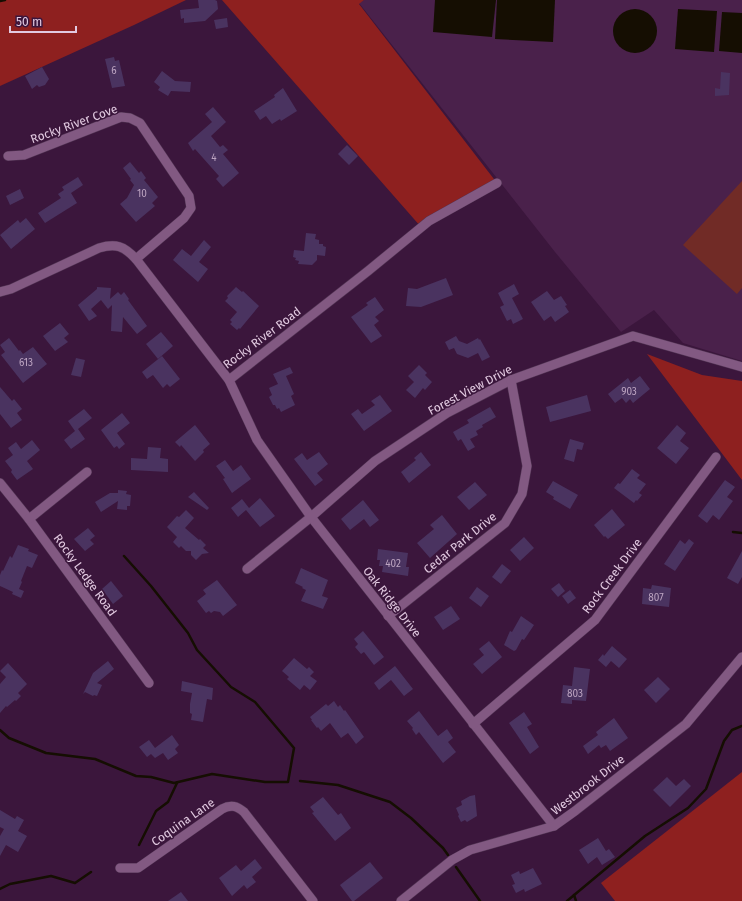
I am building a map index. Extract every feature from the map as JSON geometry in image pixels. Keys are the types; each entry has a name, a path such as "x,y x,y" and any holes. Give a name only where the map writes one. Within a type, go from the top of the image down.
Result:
{"street":[{"name":"Rocky River Cove","path":"8,156 24,155 121,117 130,118 140,123 189,196 190,208 184,218 136,258"},
{"name":"Rocky River Road","path":"0,292 11,289 99,248 118,246 127,250 136,258 229,380 430,221 497,183"},
{"name":"Forest View Drive","path":"247,569 311,517 375,461 446,413 511,380 633,336 742,367"},
{"name":"Oak Ridge Drive","path":"229,380 258,440 311,517 554,826"},
{"name":"Cedar Park Drive","path":"388,616 505,523 522,494 527,466 511,380"},
{"name":"Rock Creek Drive","path":"473,724 595,620 716,457"},
{"path":"29,519 88,472"},
{"name":"Rocky Ledge Road","path":"0,483 29,519 149,683"},
{"name":"Westbrook Drive","path":"401,901 452,860 470,850 554,826 686,724 742,657"},
{"name":"Coquina Lane","path":"120,868 138,868 222,809 227,806 233,806 244,812 313,901"}],"shaded area":[{"path":"0,0 186,0 0,86"},
{"path":"222,0 364,0 359,4 497,183 421,227"},
{"path":"364,0 742,0 742,361 683,343 654,310 621,332 555,252 359,3"},
{"path":"435,0 496,0 492,37 433,32"},
{"path":"497,0 555,0 553,42 495,39"},
{"path":"631,9 639,9 651,15 657,27 657,35 651,47 639,53 631,53 619,47 613,35 613,27 619,15"},
{"path":"678,9 717,11 714,52 675,49"},
{"path":"722,12 742,13 742,53 719,51"},
{"path":"742,181 742,288 737,294 683,245"},
{"path":"647,354 702,375 742,381 742,480"},
{"path":"742,772 742,901 615,901 601,883"}],"building":[{"path":"198,0 215,0 217,1 218,9 205,21 184,23 184,18 181,19 180,10 199,8"},
{"path":"227,18 228,27 216,29 214,20"},
{"path":"114,57 115,61 119,60 125,86 112,88 105,59"},
{"path":"42,67 49,79 45,85 39,87 37,85 32,89 25,76"},
{"path":"162,71 175,81 191,82 190,92 171,91 168,96 158,90 160,87 154,82"},
{"path":"721,72 730,73 729,95 715,96 715,88 720,89"},
{"path":"283,88 297,111 281,121 280,119 272,124 266,116 260,120 254,111 275,97 274,95"},
{"path":"213,107 226,122 211,136 220,147 223,145 228,150 223,154 239,173 223,187 216,179 219,176 195,149 193,151 188,143 212,122 205,114"},
{"path":"347,145 358,156 349,165 338,154"},
{"path":"130,162 139,173 141,171 146,178 144,180 158,197 152,203 155,206 136,222 120,204 127,198 134,185 123,168"},
{"path":"78,177 83,185 71,193 77,203 45,223 38,213 61,198 58,194 64,190 62,187"},
{"path":"20,189 24,198 10,205 6,196"},
{"path":"26,218 35,229 11,249 0,235 18,220 20,223"},
{"path":"306,233 316,234 315,239 319,240 319,244 323,244 323,246 326,247 325,256 317,255 317,260 312,265 298,264 299,261 295,260 296,258 293,257 294,250 304,251"},
{"path":"204,240 211,247 199,262 208,269 198,282 173,260 182,249 191,256"},
{"path":"446,278 453,295 421,307 406,306 408,288 417,289"},
{"path":"514,284 519,294 512,298 523,319 513,324 511,319 507,321 500,307 504,305 498,293"},
{"path":"97,287 111,288 110,299 118,292 121,295 124,292 147,326 137,334 123,317 122,332 111,331 112,305 108,309 101,300 91,309 97,316 89,321 78,305 97,289"},
{"path":"236,287 242,292 243,291 259,306 240,329 239,328 237,330 230,324 232,322 230,320 237,312 225,301 228,298 227,296"},
{"path":"547,291 554,300 561,296 567,305 565,306 569,312 555,322 551,316 544,321 531,302"},
{"path":"375,297 384,310 375,317 379,321 374,325 382,336 371,343 351,317 368,305 366,303"},
{"path":"60,323 69,334 64,338 68,342 55,351 43,336"},
{"path":"161,332 173,346 158,359 146,344"},
{"path":"456,336 459,341 467,344 478,338 479,340 480,339 490,357 482,361 478,353 468,358 457,354 454,348 449,350 445,342"},
{"path":"9,338 23,354 33,347 47,364 23,383 1,355 5,352 0,345"},
{"path":"162,356 180,379 170,387 167,384 163,388 153,375 147,379 142,372"},
{"path":"76,358 85,360 81,377 71,375"},
{"path":"419,365 427,373 425,375 432,382 425,390 423,388 415,398 406,390 414,382 408,376"},
{"path":"290,367 293,373 286,376 294,394 291,396 295,405 281,412 279,408 277,409 275,405 273,405 269,397 272,395 269,388 278,384 273,374"},
{"path":"640,376 650,389 633,403 630,399 626,403 622,398 615,403 608,394 628,378 631,383"},
{"path":"0,387 12,401 14,399 22,409 17,413 22,420 11,428 0,414"},
{"path":"380,395 392,411 364,431 351,414 358,409 362,414 375,405 371,401"},
{"path":"587,395 591,411 550,422 546,407"},
{"path":"490,407 496,417 482,425 483,427 476,431 478,435 470,439 475,447 468,451 461,439 458,441 453,432 469,423 467,420"},
{"path":"84,409 92,418 78,429 85,439 71,449 64,440 75,431 68,421"},
{"path":"122,413 130,423 117,433 125,444 119,449 117,446 114,448 101,430"},
{"path":"195,425 210,444 203,450 204,452 195,461 181,445 180,447 175,442"},
{"path":"677,425 686,433 680,441 689,448 676,464 657,448"},
{"path":"570,439 584,443 582,450 577,449 574,462 564,459"},
{"path":"32,440 40,450 27,461 33,469 17,480 5,461 13,455 8,448 16,442 21,449"},
{"path":"148,447 161,448 160,458 168,459 168,472 131,470 131,458 147,459"},
{"path":"319,452 328,464 317,473 323,480 315,486 294,459 302,453 307,460"},
{"path":"421,452 431,465 409,483 401,472 416,460 414,458"},
{"path":"225,460 233,471 241,465 251,479 232,493 223,479 225,478 216,466"},
{"path":"632,469 640,475 637,478 646,484 639,493 642,495 634,503 614,488 618,483 620,484"},
{"path":"725,480 735,487 727,497 733,501 719,520 713,515 707,523 698,516"},
{"path":"553,481 578,495 570,509 553,499 554,497 546,492"},
{"path":"475,482 487,495 469,510 457,497"},
{"path":"118,490 127,491 126,494 131,495 130,506 127,506 127,510 117,509 118,501 101,512 95,502 110,493 118,493"},
{"path":"194,492 209,508 207,510 188,497"},
{"path":"260,498 275,516 260,527 246,510 238,517 231,508 242,499 249,508"},
{"path":"363,500 379,520 370,527 364,519 350,530 341,519"},
{"path":"612,509 625,525 608,539 605,536 604,537 594,525"},
{"path":"186,510 194,518 185,528 206,545 203,548 209,553 202,554 196,560 191,555 191,551 186,551 181,546 179,548 173,542 177,537 167,527 177,516 179,517"},
{"path":"442,515 457,534 430,558 417,543 434,529 430,525"},
{"path":"88,528 95,536 90,540 94,544 85,551 74,539"},
{"path":"524,537 534,548 520,561 510,550"},
{"path":"689,539 694,543 675,571 664,564 680,540 685,544"},
{"path":"18,545 29,549 28,551 38,555 32,568 27,566 21,581 22,582 19,589 24,591 21,598 12,594 13,592 0,586 0,575 2,570 3,571 10,556 12,558"},
{"path":"378,549 408,553 406,567 409,567 408,576 382,572 383,566 379,566 380,560 377,560"},
{"path":"742,551 742,577 738,584 727,578"},
{"path":"502,564 511,571 501,584 492,577"},
{"path":"301,568 328,580 322,596 328,598 323,609 301,601 306,590 295,583"},
{"path":"217,580 237,605 223,616 220,612 214,611 211,613 209,611 206,613 197,601 206,594 203,590"},
{"path":"111,581 123,596 113,604 102,589"},
{"path":"559,583 565,591 558,597 551,589"},
{"path":"652,585 671,588 669,607 642,604 643,588 651,589"},
{"path":"477,587 489,596 481,607 469,598"},
{"path":"570,590 576,598 568,604 562,596"},
{"path":"451,606 460,619 443,630 434,617"},
{"path":"521,616 534,625 524,640 522,639 514,651 504,645 510,631 512,632"},
{"path":"363,631 384,657 374,665 364,652 361,654 355,647 358,644 354,639"},
{"path":"489,641 502,657 482,674 473,664 484,655 479,649"},
{"path":"612,646 627,659 619,668 611,661 606,667 598,660 603,654 604,656"},
{"path":"294,658 307,669 309,667 314,672 310,676 317,681 310,690 304,685 300,690 287,679 289,677 282,671"},
{"path":"108,661 114,669 97,683 102,685 97,696 93,696 85,692 83,694 93,673"},
{"path":"8,663 27,684 18,693 21,696 7,707 6,706 0,713 0,684 6,677 0,671"},
{"path":"395,666 413,689 404,696 391,680 379,690 374,683"},
{"path":"574,667 590,669 586,701 572,700 572,704 561,703 563,685 572,686"},
{"path":"658,677 670,689 656,703 644,690"},
{"path":"182,681 213,688 212,700 207,699 203,722 191,720 192,714 190,713 190,704 192,693 181,691"},
{"path":"334,701 338,707 340,705 344,711 345,710 364,737 356,744 348,733 341,738 330,723 321,731 311,720 310,717 326,704 328,706"},
{"path":"419,711 438,736 447,729 453,738 448,742 456,752 443,763 419,732 416,735 412,729 413,728 407,721"},
{"path":"524,712 532,724 527,727 539,747 530,754 509,723"},
{"path":"614,718 628,738 610,751 606,745 601,748 599,745 588,754 583,746 598,735 596,732"},
{"path":"172,735 179,745 175,749 178,753 168,760 163,753 155,758 151,754 147,757 139,747 149,740 155,748"},
{"path":"667,777 676,786 684,779 691,786 670,807 653,790"},
{"path":"475,795 477,816 467,822 465,820 461,822 456,808 462,805 461,801"},
{"path":"323,797 338,815 341,813 351,828 335,841 312,813 314,812 310,807"},
{"path":"0,810 15,819 17,816 24,820 18,831 27,836 18,852 6,845 0,856 0,836 4,829 0,827"},
{"path":"598,838 606,851 609,849 615,857 602,865 597,857 588,864 579,850"},
{"path":"255,859 262,868 252,877 256,882 247,889 244,885 232,896 219,878 236,865 241,871"},
{"path":"370,862 383,878 352,901 340,885"},
{"path":"533,868 542,884 525,892 524,889 516,893 512,885 515,884 511,875 519,871 520,874"},
{"path":"181,892 188,901 168,901"}],"waterway":[{"path":"0,1 5,0"},
{"path":"733,532 742,533"},
{"path":"0,730 9,738 46,753 95,759 136,776 151,777 174,783 212,774 265,782 288,782 294,748 255,702 231,687 197,650 188,633 151,586 124,556"},
{"path":"567,901 645,836 688,808 706,789 724,741 732,730 742,726"},
{"path":"300,781 338,785 390,802 411,818 443,848 448,855"},
{"path":"139,845 156,811 168,802 177,783"},
{"path":"456,867 480,901"},
{"path":"0,889 10,884 51,876 75,883 91,872"},
{"path":"574,895 576,901"}]}
